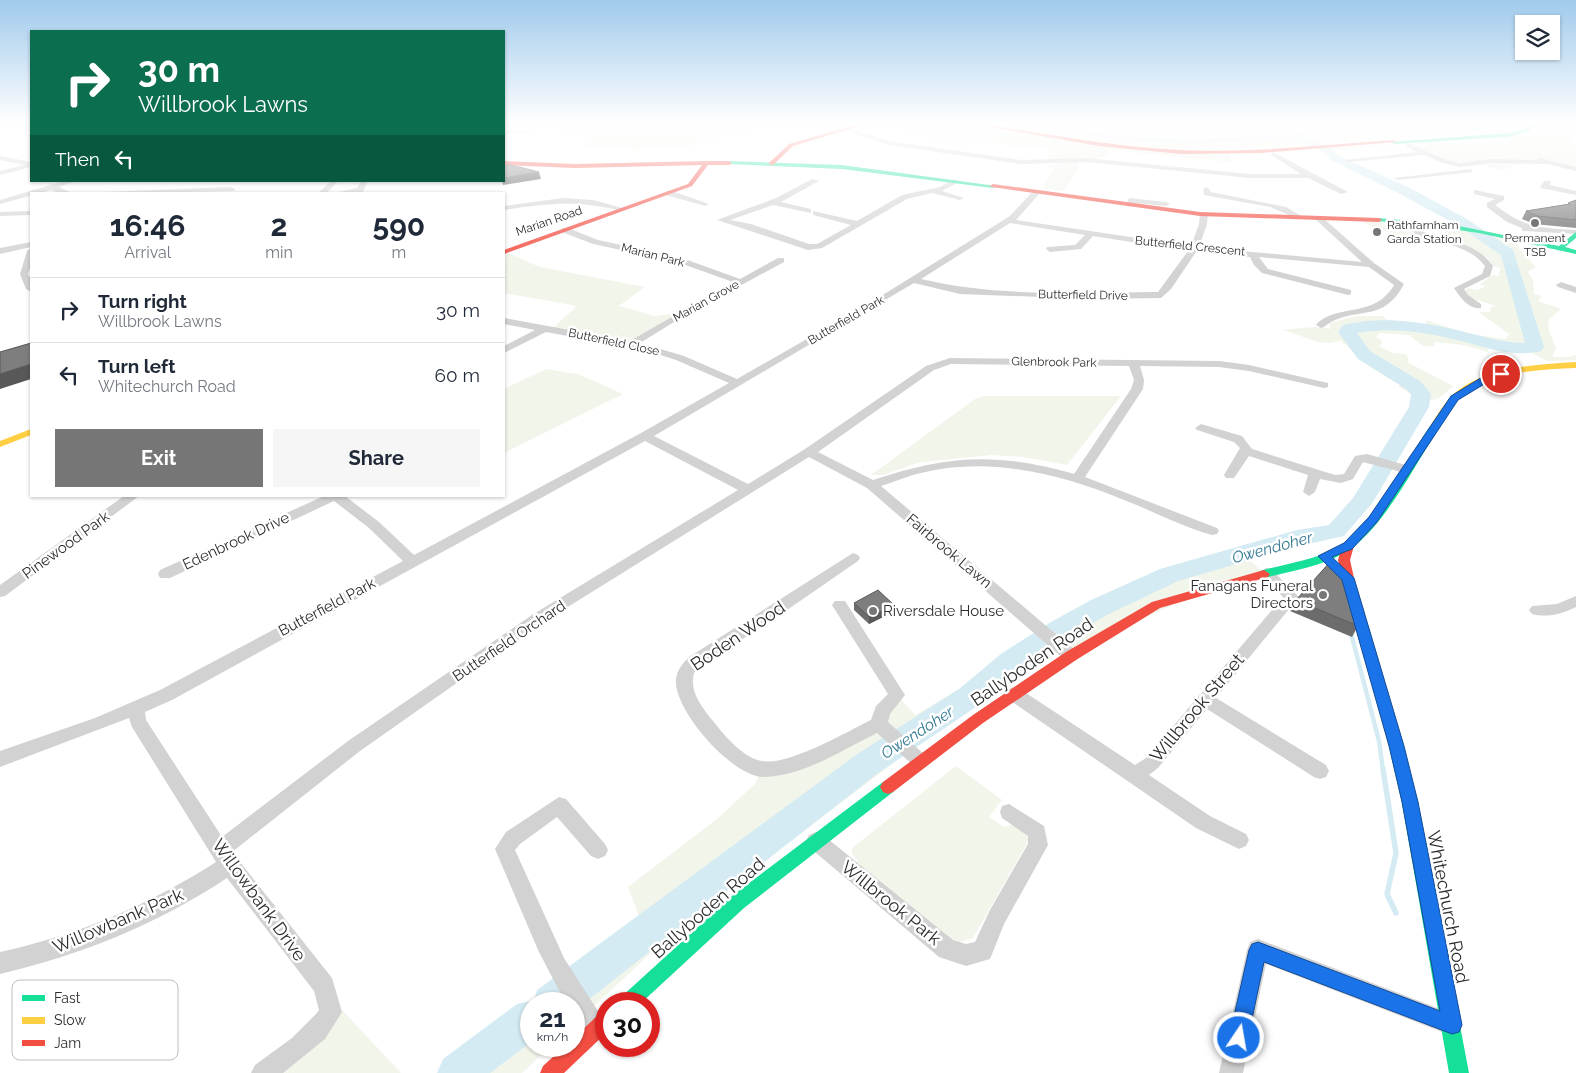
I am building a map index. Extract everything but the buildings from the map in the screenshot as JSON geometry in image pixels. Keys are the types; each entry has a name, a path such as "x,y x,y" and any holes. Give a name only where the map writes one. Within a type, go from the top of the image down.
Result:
{"main road":[{"name":"Marian Road","path":"505,252 690,185 700,172"},
{"path":"888,172 1204,214 1402,221 1467,228 1576,250"},
{"path":"1561,246 1576,233"},
{"path":"1348,546 1373,519 1399,467 1448,406 1466,390 1501,374 1524,369 1576,366"},
{"path":"0,444 30,432"},
{"name":"Ballyboden Road","path":"639,992 738,902 816,840 920,761 1070,656 1156,606 1328,555 1348,546"},
{"name":"Whitechurch Road","path":"1348,546 1344,560 1348,578 1410,802 1452,1025 1459,1073"},
{"path":"1328,555 1348,578"},
{"path":"550,1073 595,1031"}],"street":[{"path":"1212,172 1250,176 1309,176"},
{"path":"1303,172 1344,192"},
{"path":"1398,178 1435,172"},
{"path":"815,181 798,192 721,220 813,247 826,243 905,197 942,189 954,181"},
{"path":"34,192 69,182"},
{"path":"323,192 334,182"},
{"path":"346,192 360,190 364,182"},
{"path":"1545,186 1576,193"},
{"path":"51,187 65,192"},
{"path":"154,192 231,189"},
{"path":"1207,189 1207,193 1287,209 1298,217"},
{"path":"932,191 961,196 954,204"},
{"name":"Butterfield Park","path":"0,759 136,710 645,436 1009,221 1037,192"},
{"path":"1478,192 1501,198 1490,205 1510,220 1533,230"},
{"path":"0,202 30,193"},
{"path":"669,193 705,204"},
{"path":"1130,205 1132,200 1166,204"},
{"path":"505,208 567,201 604,203 622,209"},
{"path":"772,202 858,224"},
{"path":"0,214 30,213"},
{"name":"Butterfield Drive","path":"912,280 960,291 1161,295 1193,249 1204,224 1204,214"},
{"path":"1319,219 1371,265 1398,284 1396,293 1390,300 1375,307 1327,320 1320,325"},
{"name":"Butterfield Crescent","path":"1009,221 1193,249 1371,265"},
{"path":"1402,221 1412,230 1473,250 1486,260 1489,266 1486,276 1459,288 1465,297 1478,306"},
{"path":"1512,229 1576,233"},
{"name":"Marian Park","path":"564,230 596,242 679,260 740,282"},
{"path":"1050,250 1078,248 1084,245 1090,234"},
{"path":"0,251 30,245"},
{"path":"1253,253 1257,263 1265,271 1348,292"},
{"path":"30,254 24,274 30,287"},
{"name":"Marian Grove","path":"632,344 657,327 781,260"},
{"path":"1560,286 1576,290"},
{"name":"Butterfield Close","path":"505,321 632,344 680,358 737,383"},
{"path":"505,349 546,328"},
{"name":"Glenbrook Park","path":"809,452 930,368 950,361 1229,365 1324,385"},
{"path":"1078,477 1137,389 1139,380 1134,364"},
{"path":"1201,428 1238,439 1246,447 1246,451 1230,475"},
{"path":"645,436 749,490"},
{"path":"1246,451 1315,473 1344,480 1350,477 1359,458 1399,467"},
{"name":"Fairbrook Lawn","path":"809,452 872,486 1070,656"},
{"name":"Butterfield Orchard","path":"225,857 354,746 537,620 809,452"},
{"path":"872,486 922,468 958,462 999,461 1028,464 1078,477 1212,531"},
{"path":"1309,492 1315,473"},
{"name":"Pinewood Park","path":"0,592 131,497"},
{"name":"Edenbrook Drive","path":"166,574 333,497"},
{"path":"336,497 374,525 412,561"},
{"name":"Boden Wood","path":"853,558 766,617 695,661 686,671 685,692 716,738 741,760 761,769 789,767 885,730"},
{"name":"Willbrook Street","path":"1135,775 1152,763 1204,699 1295,594 1266,573"},
{"path":"1537,610 1559,608 1576,601"},
{"path":"840,605 896,695 882,711 885,730 920,761"},
{"path":"1014,694 1203,822 1239,840"},
{"path":"1204,699 1320,771"},
{"name":"Willowbank Drive","path":"136,710 138,722 225,857 324,986 331,1012 309,1041 263,1073"},
{"path":"570,992 557,970 505,849 513,838 559,805 598,850"},
{"name":"Willbrook Park","path":"816,840 947,949 966,955 982,951 997,917 1038,845 1037,832 1009,812"},
{"name":"Willowbank Park","path":"0,963 38,956 164,904 225,857"},
{"path":"1231,1073 1258,950 1452,1025"},
{"path":"585,1011 595,1019"}],"shaded area":[{"path":"1053,172 1076,172 1064,191 1043,188"},
{"path":"1363,221 1392,222 1399,227 1428,238 1418,243 1367,225"},
{"path":"1444,228 1518,241 1519,249 1536,267 1528,272 1533,280 1534,294 1541,296 1538,301 1561,309 1549,319 1548,328 1556,348 1552,357 1576,355 1576,360 1547,361 1528,351 1486,345 1489,353 1448,343 1434,342 1435,346 1423,346 1409,335 1380,333 1376,337 1383,342 1379,346 1393,353 1406,354 1409,360 1407,362 1453,386 1438,398 1427,400 1428,395 1419,390 1416,394 1419,398 1399,387 1401,383 1398,378 1364,360 1341,341 1322,343 1281,330 1315,327 1330,329 1330,323 1356,316 1382,316 1388,320 1427,325 1425,320 1470,334 1506,339 1509,334 1479,312 1490,312 1491,307 1497,306 1473,299 1464,292 1468,288 1477,290 1485,287 1480,284 1492,275 1499,276 1500,268 1493,266 1488,258 1463,245 1465,243 1445,236","holes":["1360,322 1391,324 1393,327 1373,326 1356,329 1355,336 1364,347 1355,349 1340,329 1342,326"]},
{"path":"505,251 540,267 645,287 619,306 655,316 685,312 632,341 553,328 577,306 505,293"},
{"path":"546,369 578,374 623,394 505,453 505,389"},
{"path":"984,396 1121,396 1067,465 1023,457 992,455 921,462 883,475 871,475 975,399"},
{"path":"1243,553 1263,573 1199,592 1069,654 1059,650 1043,664 1014,679 904,755 683,923 609,992 595,992 595,1005 585,1015 585,992 566,992 569,990 561,976 640,919 628,887 717,819 756,783 759,772 864,730 897,695 915,715 1100,607 1169,575"},
{"path":"956,766 1002,800 989,817 1004,827 1014,824 1025,832 1029,840 973,938 960,942 942,936 860,869 857,860 852,854 852,848"},
{"path":"342,1010 401,1073 276,1073 330,1029"},
{"path":"520,1027 520,1057 539,1057 522,1073 457,1073"}],"waterway":[{"name":"Owendoher","path":"567,992 867,764 969,697 1012,660 1060,629 1100,607 1169,575 1297,538 1336,531 1362,502 1419,407 1421,394 1413,385 1364,355 1347,332 1349,329 1388,325 1414,327 1463,336 1504,347 1535,347 1508,253 1474,232 1462,222 1365,172"},
{"name":"Owendoher","path":"1462,222 1466,223"},
{"path":"1351,633 1379,741 1383,770"},
{"path":"1383,769 1396,853 1387,894 1396,913"},
{"name":"Owendoher","path":"457,1073 520,1026"}],"traffic: fast":[{"path":"882,172 993,186"},
{"path":"1379,220 1404,221 1479,231 1576,252"},
{"path":"1560,248 1576,234"},
{"path":"1264,574 1329,556 1348,546 1359,537 1382,508 1435,426"},
{"path":"1395,742 1410,803 1459,1073"},
{"path":"639,992 738,902 888,787"}],"traffic: slow":[{"path":"1435,426 1452,401 1468,388 1482,381 1528,369 1576,365"},
{"path":"0,444 30,432"}],"traffic: jam":[{"path":"505,252 690,185 700,172"},
{"path":"993,186 1200,214 1379,220"},
{"path":"1348,546 1344,560 1348,578 1395,742"},
{"path":"888,787 978,719 1071,656 1156,605 1264,574"},
{"path":"550,1073 595,1031"}],"place":[{"name":"Permanent TSB","path":"1535,223"},
{"name":"Rathfarnham Garda Station","path":"1377,232"},
{"name":"Fanagans Funeral Directors","path":"1323,595"},
{"name":"Riversdale House","path":"873,611"}],"route":[{"path":"1239,1038 1258,950 1452,1025 1410,802 1396,746 1348,578 1324,556 1348,546 1373,519 1454,398 1482,381 1501,374"}]}
